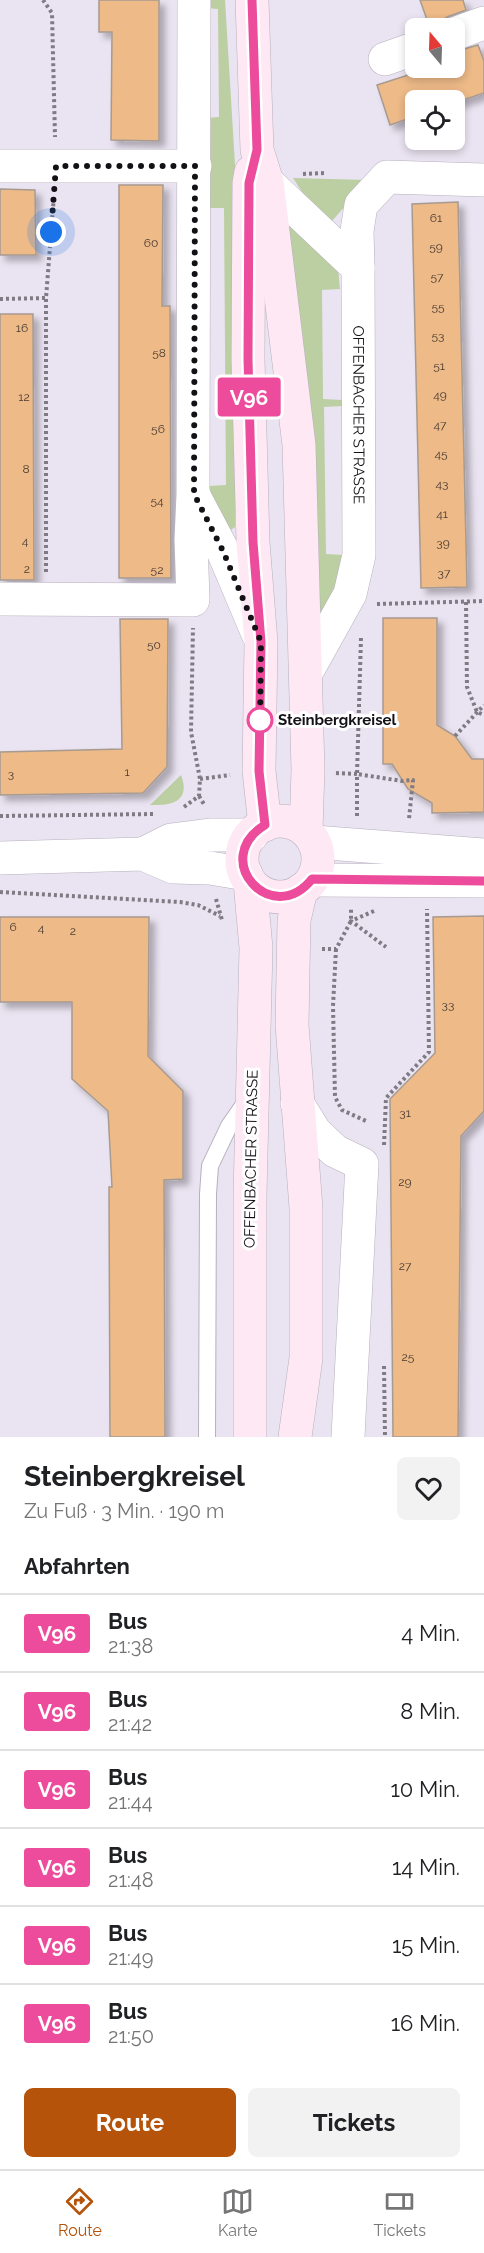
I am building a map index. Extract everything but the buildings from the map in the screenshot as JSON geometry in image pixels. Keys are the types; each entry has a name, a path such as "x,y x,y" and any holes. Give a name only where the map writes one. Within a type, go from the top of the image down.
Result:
{"main road":[{"name":"OFFENBACHER STRASSE","path":"252,0 257,150 267,182 299,445 310,837 318,863 294,920 292,1024 306,1208 306,1358 295,1437"},
{"name":"OFFENBACHER STRASSE","path":"250,1437 249,1301 256,948 248,878 243,864 244,850 258,830 261,642 253,542 248,359 249,183 257,150"},
{"path":"258,830 273,822 285,822 295,825 310,837"},
{"path":"248,878 258,890 273,896 285,897 307,885"}],"street":[{"name":"OFFENBACHER STRASSE","path":"194,0 194,494 191,540 194,600"},
{"path":"481,0 484,10"},
{"path":"465,30 484,23"},
{"path":"385,59 405,52"},
{"path":"0,166 195,166"},
{"path":"358,268 357,231 361,205 387,177 484,180"},
{"name":"OFFENBACHER STRASSE","path":"267,182 358,268 359,555 350,594 306,673"},
{"name":"OFFENBACHER STRASSE","path":"194,494 223,551 261,642"},
{"path":"0,599 194,600"},
{"path":"143,855 171,840 258,830"},
{"path":"310,837 484,855"},
{"path":"0,858 143,855 173,867 210,868 248,878"},
{"path":"307,885 484,881"},
{"name":"OFFENBACHER STRASSE","path":"297,1103 315,1131 335,1151 362,1164 348,1437"}],"lane":[{"path":"207,1437 210,1166 229,1126 253,1092"}],"path":[{"path":"43,0 52,13 56,166 46,298 46,599"},
{"path":"0,299 46,298"},
{"path":"174,811 184,808 199,796 200,779 191,732 194,600"},
{"path":"369,604 484,601"},
{"path":"465,602 467,687 477,712"},
{"path":"361,630 357,774 402,781 413,780 408,825"},
{"path":"455,736 484,705"},
{"path":"477,712 484,714"},
{"path":"0,816 164,815"},
{"path":"0,892 180,902 198,905 220,916"},
{"path":"384,1156 386,1098 429,1052 427,904"},
{"path":"351,921 386,947"},
{"path":"336,949 333,1006 334,1097 342,1110 366,1121"},
{"path":"384,1366 385,1437"}],"green space":[{"path":"206,0 225,0 235,165 235,527 228,532 213,514 209,486 226,485 224,208 207,208 206,118 219,117 218,9 205,8"},
{"path":"293,178 368,180 332,221 308,201"},
{"path":"285,221 338,269 340,289 322,290 323,399 342,400 342,406 324,407 326,554 344,555 331,599 321,619"},
{"path":"181,775 183,791 178,800 172,803 150,805"}],"bus line":[{"name":"V96","path":"252,0 257,150 249,183 248,359 253,542 261,642 259,771 265,825 257,830 245,844 244,870 250,882 258,890 278,897 297,893 312,879 484,881"}],"place":[{"name":"Steinbergkreisel","path":"260,720"}],"route":[{"path":"51,232 56,166 195,166 194,494 223,551 261,642 260,728 260,720"}]}
